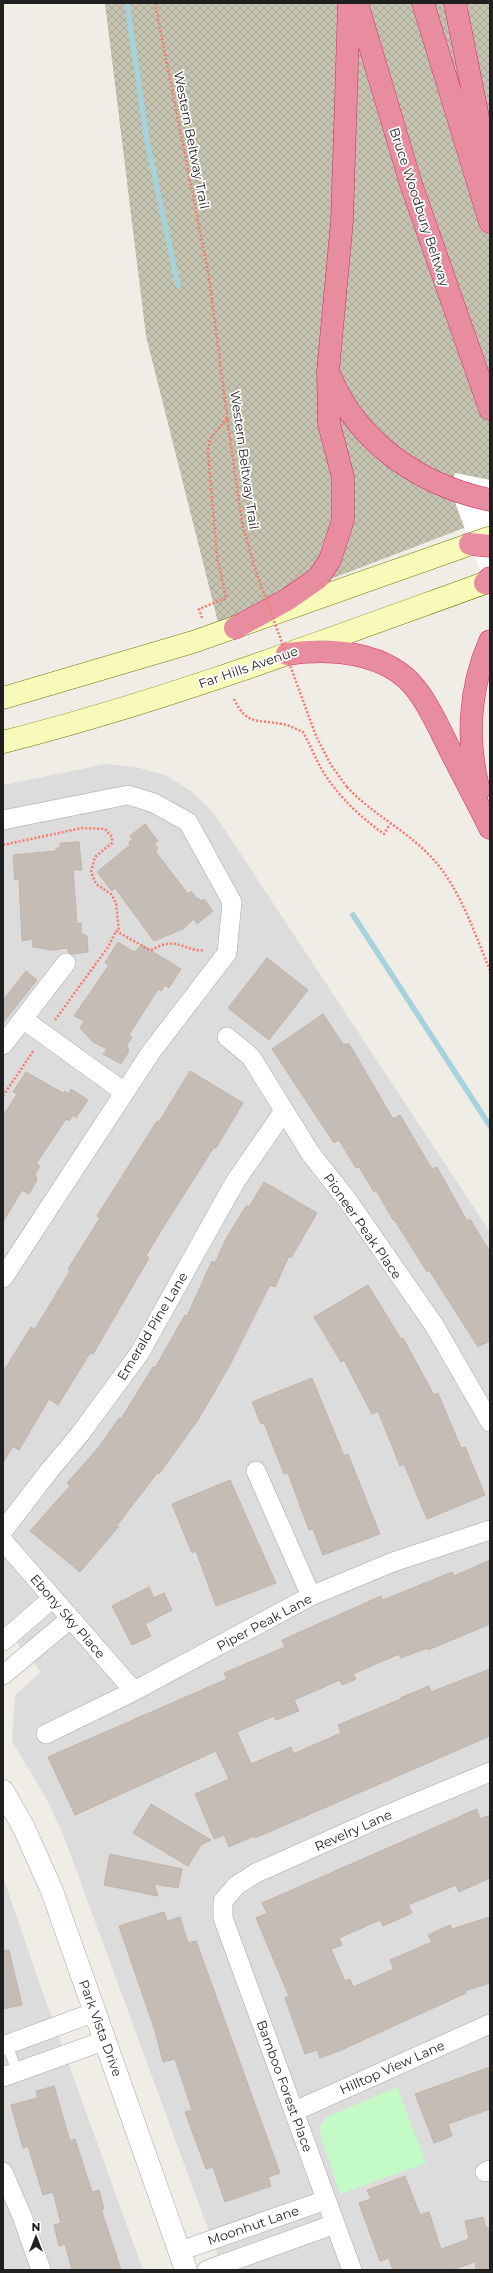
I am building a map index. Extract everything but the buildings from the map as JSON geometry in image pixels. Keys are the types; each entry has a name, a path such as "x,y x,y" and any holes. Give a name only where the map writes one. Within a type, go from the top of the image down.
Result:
{"highway":[{"path":"235,628 277,606 306,587 322,572 334,551 342,520 344,496 341,466 329,424 328,372 342,221 349,3"},
{"name":"Bruce Woodbury Beltway","path":"357,3 411,184 490,409"},
{"path":"423,3 490,222"},
{"path":"455,3 490,176"},
{"path":"328,372 345,404 371,437 409,469 450,489 490,500"},
{"path":"490,641 481,663 474,692 471,735 476,777 490,821"},
{"path":"287,654 316,652 366,658 388,666 405,678 416,689 430,710 490,828"}],"main road":[{"path":"3,698 151,656 483,542"},
{"name":"Far Hills Avenue","path":"3,742 144,702 287,654 488,581"}],"street":[{"path":"3,820 128,795 154,803 188,822 232,902 227,953 151,1052 124,1092 92,1145 3,1278"},
{"path":"3,1045 66,963"},
{"path":"23,1019 124,1092"},
{"name":"Pioneer Peak Place","path":"227,1037 251,1057 311,1154 348,1201 434,1325 490,1422"},
{"name":"Emerald Pine Lane","path":"3,1531 49,1471 80,1434 139,1354 235,1182 284,1111"},
{"path":"256,1471 311,1596"},
{"name":"Piper Peak Lane","path":"46,1734 134,1691 311,1596 393,1562 490,1530"},
{"name":"Ebony Sky Place","path":"3,1541 134,1691"},
{"path":"3,1641 52,1598"},
{"path":"3,1675 70,1619"},
{"name":"Revelry Lane","path":"223,1901 237,1885 256,1873 377,1819 490,1772"},
{"name":"Park Vista Drive","path":"3,1791 24,1828 39,1859 96,2012 183,2260"},
{"name":"Bamboo Forest Place","path":"223,1901 223,1918 352,2270"},
{"path":"5,2045 96,2012"},
{"name":"Hilltop View Lane","path":"295,2111 490,2024"},
{"path":"10,2075 106,2040"},
{"path":"4,2176 22,2216 42,2270"},
{"name":"Moonhut Lane","path":"183,2260 326,2200"},
{"name":"Moonhut Lane","path":"207,2270 335,2224"}],"lane":[{"path":"5,2045 10,2075"}],"path":[{"name":"Western Beltway Trail","path":"155,3 209,277 242,523 255,569 316,736 331,765 347,787 363,804 419,845 434,860 451,884 463,906 490,970"},
{"path":"203,620 199,609 226,598 217,556 208,451 210,439 228,418"},
{"path":"234,699 240,712 247,718 282,723 303,732 333,788 349,805 384,834 390,824"},
{"path":"3,845 82,828 105,829 112,837 112,843 95,857 90,872 96,884 110,894 116,903 119,932"},
{"path":"52,1026 108,947 116,931 119,932"},
{"path":"119,932 152,950 158,946 176,942 201,951 206,950"},
{"path":"3,1096 38,1044"}],"shaded area":[{"path":"105,3 490,3 490,518 218,622 146,336"},
{"path":"106,764 136,767 165,775 191,791 213,812 490,1232 490,2270 223,2270 63,1834 47,1800 12,1741 15,1695 41,1672 3,1626 3,785","holes":["324,2119 341,2194 320,2134 320,2127"]},
{"path":"3,1877 39,1982 143,2270 3,2270"}],"green space":[{"path":"397,2087 426,2163 340,2194 320,2134 321,2125 327,2117"}],"pier":[{"path":"455,473 490,480 490,596 450,489"}],"waterway":[{"path":"127,3 147,141 178,285"},
{"path":"353,915 490,1126"}]}
